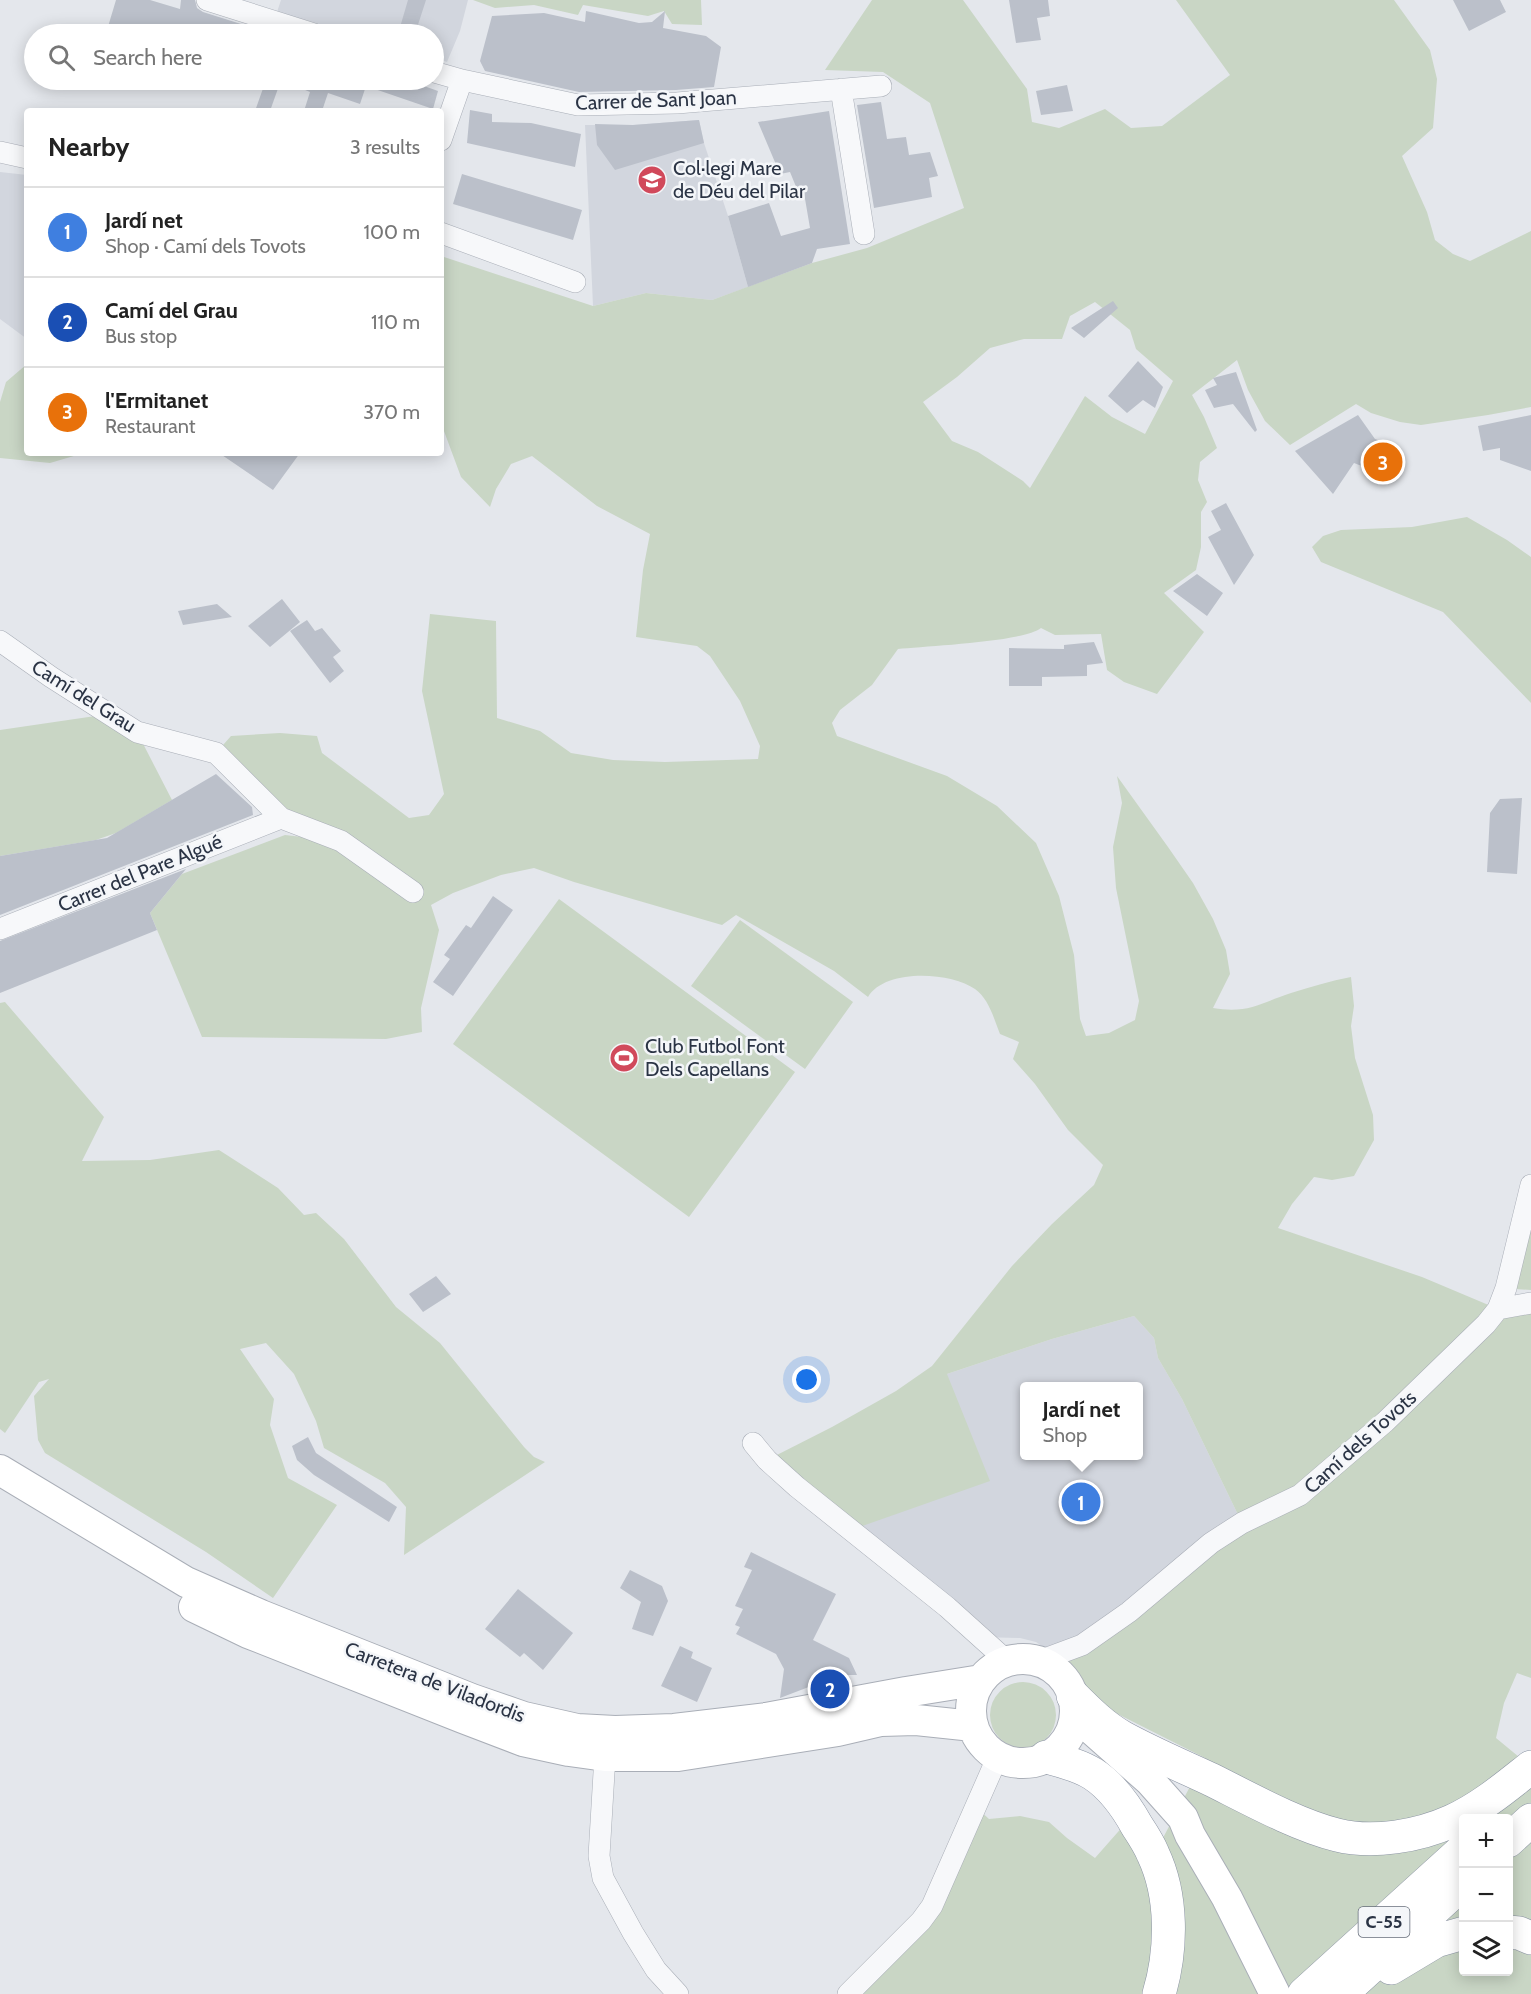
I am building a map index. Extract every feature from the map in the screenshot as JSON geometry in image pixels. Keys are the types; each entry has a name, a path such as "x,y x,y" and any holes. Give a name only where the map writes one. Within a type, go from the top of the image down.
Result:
{"highway":[{"path":"1073,1705 1122,1737 1259,1803 1316,1828 1356,1839 1382,1839 1406,1835 1452,1821 1488,1800 1531,1767"},
{"path":"1053,1752 1103,1780 1125,1805 1154,1855 1167,1908 1168,1947 1164,1978 1159,1994"},
{"path":"1500,1814 1531,1786"},
{"path":"1513,1837 1531,1820"},
{"name":"C-55","path":"1304,1994 1459,1854"},
{"name":"C-55","path":"1341,1994 1459,1887"},
{"path":"1513,1932 1531,1938"},
{"path":"1349,1994 1421,1949 1459,1934"}],"street":[{"path":"207,0 283,24"},
{"name":"Carrer de Sant Joan","path":"444,75 578,105 676,103 881,86"},
{"path":"444,132 462,81"},
{"path":"841,89 864,234"},
{"path":"0,153 24,157"},
{"path":"444,234 575,282"},
{"name":"Camí del Grau","path":"0,641 136,732 216,753 281,818 341,841 413,892"},
{"name":"Carrer del Pare Algué","path":"0,929 281,818"},
{"name":"Camí dels Tovots","path":"1039,1661 1082,1645 1129,1612 1212,1543 1242,1523 1300,1495 1385,1422 1486,1324 1498,1309 1506,1288 1531,1185"},
{"path":"1498,1309 1531,1303"},
{"path":"753,1443 766,1460 797,1487 947,1607 1007,1661"},
{"name":"Carretera de Viladordis","path":"0,1470 197,1586 261,1615 472,1699 524,1717 577,1729 615,1731 674,1729 766,1718 981,1680"},
{"name":"Carretera de Viladordis","path":"0,1494 176,1598 248,1633 524,1741 606,1756 678,1756 838,1731 881,1721 916,1720 973,1726"},
{"path":"1019,1659 1039,1661 1060,1674 1068,1685 1073,1705 1070,1732 1053,1752 1027,1762 1012,1761 998,1756 983,1743 973,1726 971,1714 975,1690 992,1668 1007,1661 1019,1659"},
{"path":"1073,1705 1170,1801 1183,1818 1275,1994"},
{"path":"1053,1752 1122,1774 1151,1797 1169,1818 1190,1835"},
{"path":"606,1756 599,1856 603,1878 656,1970 678,1994"},
{"path":"848,1994 932,1906 998,1756"}],"shaded area":[{"path":"281,0 468,0 460,31 447,62 444,61 444,24 320,24 277,12"},
{"name":"Col·legi Mare de Déu del Pilar","path":"699,120 748,287 712,300 646,293 593,306 585,125 633,125"},
{"path":"0,172 24,175 24,337 0,319"},
{"path":"1134,1316 1154,1338 1158,1358 1182,1399 1242,1523 1082,1645 1067,1664 1036,1642 1020,1638 979,1637 851,1530 947,1374 1052,1339"}],"green space":[{"path":"473,0 701,0 702,25 672,24 664,11 648,16 583,5 578,15 534,5 495,8"},
{"path":"872,0 963,0 1027,89 1032,122 1059,128 1105,109 1131,128 1162,126 1230,75 1176,0 1394,0 1430,50 1437,79 1433,128 1402,156 1427,212 1435,240 1453,254 1470,261 1531,231 1531,407 1421,425 1400,422 1371,413 1356,404 1290,445 1265,421 1248,390 1237,360 1192,395 1217,448 1200,462 1198,480 1207,502 1201,512 1201,547 1196,570 1164,593 1204,632 1157,694 1124,682 1107,670 1101,634 1055,635 1041,628 1031,633 995,640 898,649 872,685 840,710 832,723 837,736 947,776 997,806 1036,843 1059,896 1074,955 1080,1019 1086,1036 1109,1033 1135,1020 1139,1001 1116,888 1113,847 1122,803 1117,776 1193,883 1213,919 1226,950 1230,974 1213,1008 1245,1009 1291,993 1351,977 1354,1006 1351,1026 1355,1058 1373,1115 1374,1140 1354,1176 1332,1180 1314,1177 1292,1204 1278,1228 1422,1277 1498,1309 1531,1303 1531,1678 1517,1673 1504,1703 1496,1738 1531,1767 1531,1994 848,1994 921,1921 976,1807 989,1819 1020,1816 1049,1822 1095,1858 1132,1816 1154,1855 1205,1758 1078,1694 1067,1664 1082,1645 1242,1523 1182,1399 1158,1358 1154,1338 1134,1316 1052,1339 947,1374 990,1481 851,1530 767,1460 896,1391 932,1366 1012,1266 1094,1185 1103,1165 1068,1130 1035,1084 1013,1059 1019,1042 1000,1034 987,1004 975,989 964,983 935,976 903,977 876,988 868,997 834,971 736,915 722,925 534,868 501,875 453,893 431,905 439,930 421,1008 422,1032 386,1039 202,1037 150,913 182,874 285,835 337,841 281,818 216,753 231,736 280,733 317,736 322,753 409,818 429,815 444,794 422,691 430,614 496,621 497,718 540,731 571,753 613,760 665,762 758,759 760,746 740,701 710,656 697,646 636,637 643,570 650,534 597,506 532,456 511,464 496,489 490,507 461,477 444,431 444,257 593,306 646,293 712,300 812,263 867,248 964,208 930,103 883,72 825,70","holes":["1095,302 1130,330 1136,349 1173,381 1145,434 1112,417 1085,396 1030,488 978,452 952,441 923,402 957,377 990,348 1024,339 1062,339 1070,316"]},
{"path":"24,367 24,456 74,456 50,463 0,458 0,402 6,382"},
{"path":"1467,517 1531,557 1531,703 1443,612 1321,562 1312,547 1323,536 1341,530 1412,527"},
{"path":"109,714 137,732 172,800 116,833 96,840 0,856 0,730"},
{"name":"Club Futbol Font Dels Capellans","path":"559,899 795,1072 689,1217 453,1044"},
{"path":"740,920 853,1002 805,1069 691,986"},
{"path":"5,1002 104,1117 82,1161 150,1160 219,1150 278,1188 304,1215 316,1213 344,1239 396,1307 440,1343 524,1447 534,1457 545,1462 404,1555 406,1507 385,1483 324,1448 316,1421 294,1374 266,1343 240,1349 274,1399 270,1425 288,1478 337,1505 273,1598 206,1552 45,1453 38,1440 34,1396 49,1379 39,1382 5,1433 0,1429 0,1003"},
{"path":"1531,1185 1531,1290 1515,1289"},
{"path":"1029,1682 1047,1691 1054,1702 1056,1715 1054,1728 1047,1739 1036,1746 1017,1748 999,1739 992,1728 990,1709 999,1691 1010,1684"}],"building":[{"path":"116,0 150,0 180,9 181,0 195,0 197,8 203,12 241,24 109,24"},
{"path":"408,0 426,0 418,24 401,24"},
{"path":"1009,0 1048,0 1050,16 1037,18 1041,40 1016,43"},
{"path":"1453,0 1500,0 1506,12 1469,31"},
{"path":"586,11 639,23 652,22 665,11 663,28 706,36 721,47 714,87 579,92 485,71 480,61 492,16 544,13 585,22"},
{"path":"1067,85 1073,111 1041,115 1036,91"},
{"path":"262,90 277,90 271,108 256,108"},
{"path":"305,90 365,90 360,104 328,93 323,108 305,108 310,92"},
{"path":"378,90 438,91 433,108"},
{"path":"881,102 887,139 906,137 909,155 930,152 938,176 929,178 932,197 874,208 857,105"},
{"path":"470,110 492,114 492,122 531,123 581,134 575,167 467,143"},
{"path":"829,111 850,244 817,249 812,263 748,287 728,216 769,203 781,236 810,228 804,193 799,194 790,172 780,174 758,122"},
{"path":"699,120 704,143 615,170 597,145 595,124 633,125"},
{"path":"462,174 582,210 573,240 453,204"},
{"path":"1113,301 1118,308 1084,338 1071,328"},
{"path":"1138,361 1163,387 1155,408 1143,400 1127,413 1108,396"},
{"path":"1236,372 1257,430 1255,432 1233,404 1214,408 1205,390 1217,385 1213,378"},
{"path":"1358,415 1375,439 1402,449 1390,477 1354,463 1333,494 1295,451"},
{"path":"1531,415 1531,471 1500,460 1500,448 1483,451 1478,426"},
{"path":"223,456 298,456 273,490"},
{"path":"1226,503 1254,555 1234,585 1208,537 1221,530 1211,511"},
{"path":"1197,574 1223,593 1207,616 1173,591"},
{"path":"282,599 300,622 270,647 248,626"},
{"path":"217,604 232,617 183,625 178,611"},
{"path":"307,620 315,631 322,628 341,651 333,657 344,671 330,683 290,631"},
{"path":"1094,642 1103,663 1087,665 1087,676 1042,677 1042,686 1009,686 1009,648 1064,649 1064,645"},
{"path":"216,774 252,807 253,815 0,915 0,856 107,838"},
{"path":"1522,798 1517,874 1487,872 1490,813 1500,799"},
{"path":"186,869 150,913 157,930 0,993 0,941"},
{"path":"493,896 513,910 453,996 433,982 450,959 444,955 466,925 471,928"},
{"path":"436,1276 451,1294 423,1312 409,1294"},
{"path":"308,1437 316,1453 397,1507 389,1522 314,1475 297,1460 292,1446"},
{"path":"751,1552 836,1594 813,1640 849,1658 857,1675 840,1675 780,1698 784,1669 776,1654 736,1634 740,1627 735,1625 743,1609 735,1606 752,1570 744,1567"},
{"path":"630,1570 662,1586 668,1601 653,1636 632,1629 641,1602 620,1588"},
{"path":"518,1589 573,1633 543,1670 524,1653 520,1657 485,1629"},
{"path":"680,1646 693,1652 691,1658 712,1668 697,1702 661,1686"}],"place":[{"name":"Col·legi Mare de Déu del Pilar","path":"652,180"},
{"name":"l'Ermitanet","path":"1383,462"},
{"name":"Club Futbol Font Dels Capellans","path":"624,1058"},
{"name":"Jardí net","path":"1081,1502"},
{"name":"Camí del Grau","path":"830,1689"}]}
